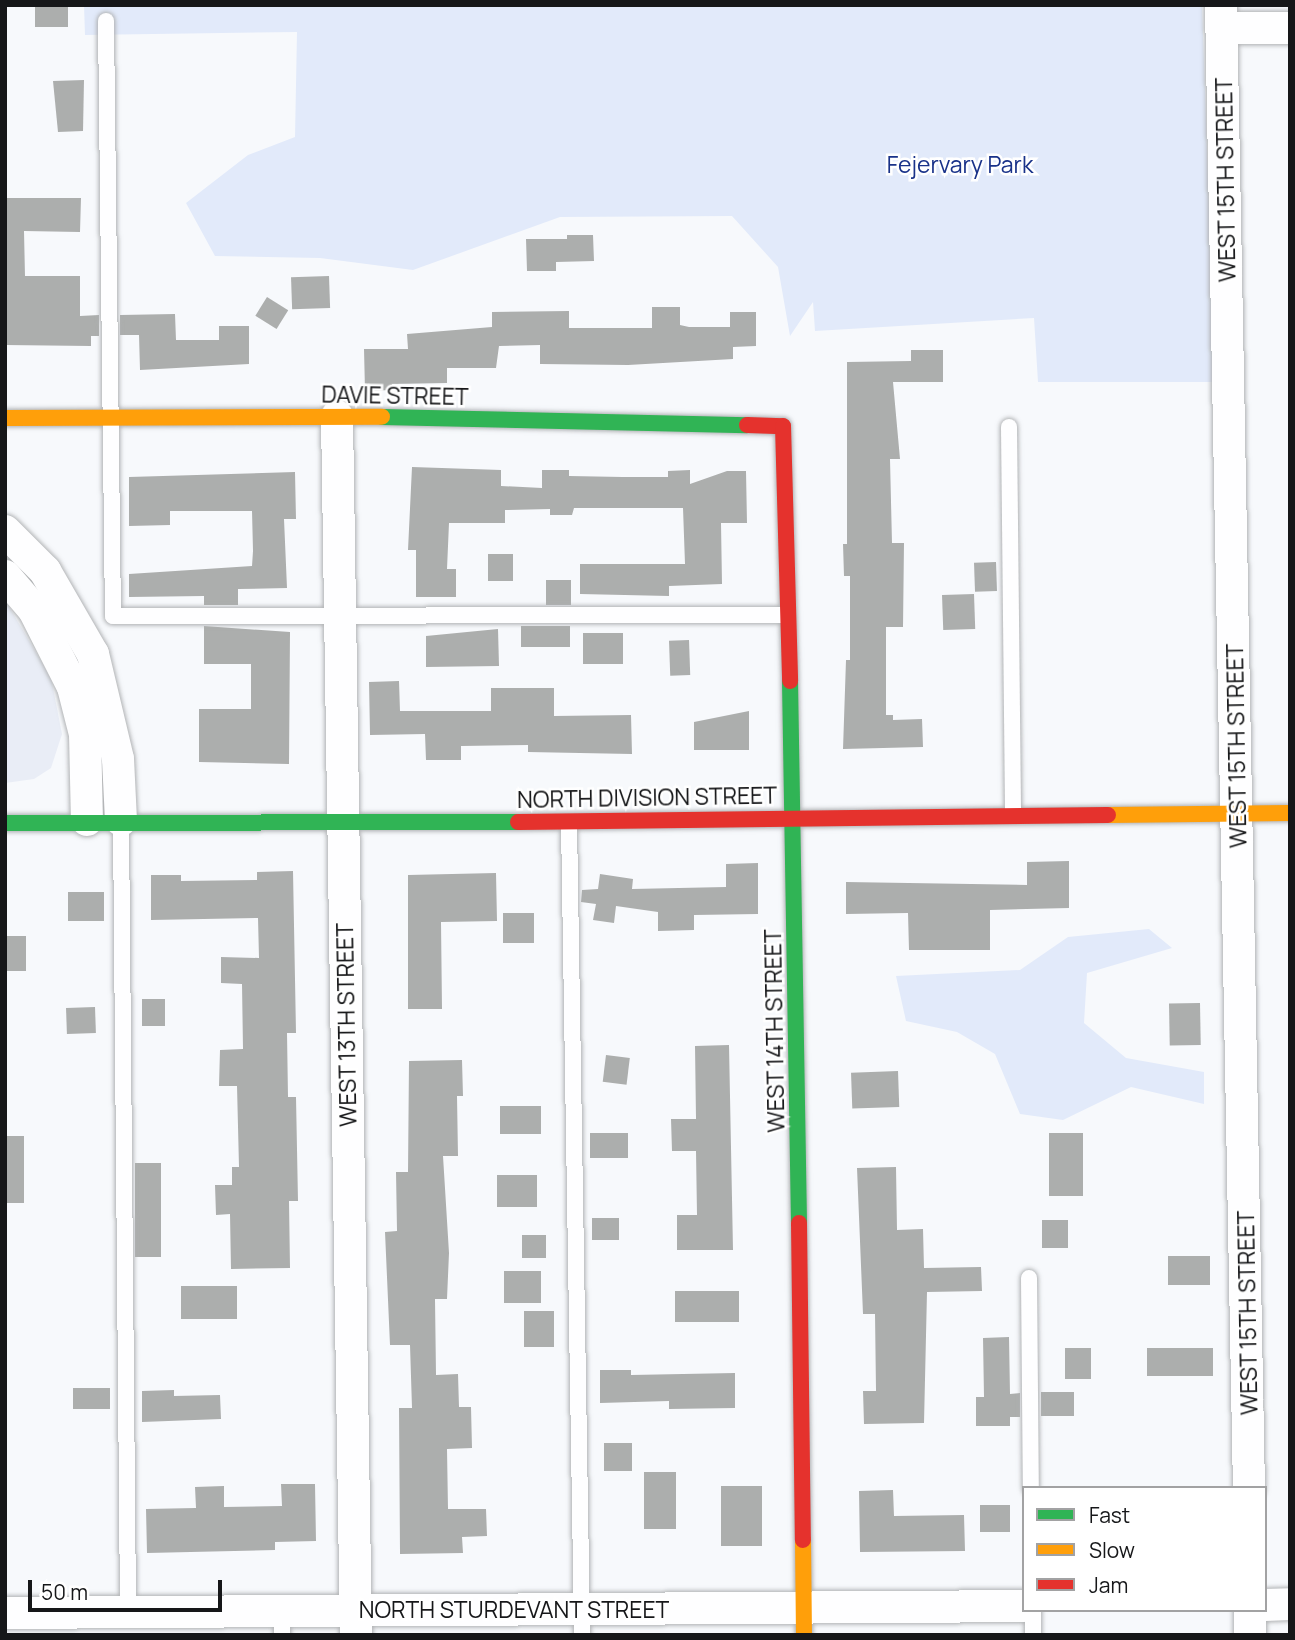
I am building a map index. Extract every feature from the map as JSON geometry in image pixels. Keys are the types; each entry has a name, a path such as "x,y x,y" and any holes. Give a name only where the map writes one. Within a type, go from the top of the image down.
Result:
{"street":[{"path":"1221,17 1290,27"},
{"name":"WEST 15TH STREET","path":"1221,17 1249,1486"},
{"name":"DAVIE STREET","path":"5,418 337,416 783,426"},
{"name":"WEST 13TH STREET","path":"337,416 355,1622"},
{"name":"WEST 14TH STREET","path":"783,426 804,1621"},
{"path":"5,531 44,571 93,654 118,759 121,820"},
{"path":"5,576 34,610 73,687 85,734 87,820"},
{"name":"NORTH DIVISION STREET","path":"5,823 121,820 342,824 1290,813"},
{"path":"1267,1605 1290,1604"},
{"name":"NORTH STURDEVANT STREET","path":"5,1613 128,1612 282,1623 804,1621 1022,1606"},
{"path":"1250,1612 1250,1635"}],"lane":[{"path":"106,21 113,616 786,615"},
{"path":"1009,427 1013,816"},
{"path":"121,820 128,1612"},
{"path":"569,821 582,1622"},
{"path":"1029,1278 1031,1486"},
{"path":"1033,1612 1033,1635"}],"shaded area":[{"path":"5,600 51,678 62,734 51,768 34,779 5,783"}],"green space":[{"name":"Fejervary Park","path":"84,5 1202,5 1215,382 1038,382 1034,318 815,331 813,302 790,336 778,267 732,216 560,217 413,270 320,258 215,256 186,203 248,155 295,137 297,32 85,35"},
{"path":"1149,929 1172,948 1087,973 1084,1023 1126,1058 1204,1072 1204,1104 1131,1087 1063,1120 1020,1114 995,1054 957,1032 906,1021 896,976 1020,970 1068,937"}],"building":[{"path":"35,5 68,5 68,27 35,27"},
{"path":"84,80 83,131 58,132 53,81"},
{"path":"5,198 81,198 80,232 24,231 25,276 80,276 80,316 99,315 99,336 91,336 91,346 5,345"},
{"path":"567,235 593,235 594,261 556,262 556,271 527,271 526,239 567,239"},
{"path":"329,276 330,308 292,309 291,277"},
{"path":"267,297 288,310 277,329 255,316"},
{"path":"652,307 680,307 680,325 689,327 730,327 730,312 756,312 756,346 733,347 733,359 628,365 540,364 540,345 499,346 496,368 447,368 447,383 392,384 393,390 365,391 364,349 408,349 407,334 492,327 492,312 569,311 569,328 652,328"},
{"path":"175,314 176,340 219,340 219,326 249,326 249,364 140,370 139,335 120,335 120,315"},
{"path":"911,350 943,350 943,382 893,382 900,459 890,459 892,543 904,543 903,627 886,627 886,715 893,715 893,720 922,719 923,747 843,749 846,660 850,660 850,576 844,576 843,544 847,544 847,362 911,361"},
{"path":"412,467 501,470 501,486 542,488 542,470 569,470 569,476 668,477 668,471 690,470 690,484 727,471 746,471 747,523 721,523 722,584 669,586 669,596 580,594 580,564 685,564 683,508 574,508 572,515 550,515 550,509 505,510 505,523 449,523 447,569 456,569 456,597 416,597 416,550 408,550"},
{"path":"295,472 296,519 284,519 287,588 238,589 238,605 204,605 204,596 129,597 129,574 252,566 253,551 252,511 170,511 170,525 129,526 129,477"},
{"path":"488,554 513,554 513,581 488,581"},
{"path":"996,562 997,591 975,592 974,563"},
{"path":"546,580 571,580 571,605 546,605"},
{"path":"974,594 975,629 943,630 942,595"},
{"path":"204,626 290,632 289,764 199,762 199,709 251,709 251,664 204,664"},
{"path":"521,626 570,626 570,647 521,647"},
{"path":"498,629 499,666 426,667 426,636"},
{"path":"583,633 623,633 623,664 583,664"},
{"path":"689,640 690,675 670,676 669,641"},
{"path":"399,681 400,711 491,711 491,688 554,688 554,716 631,715 632,754 528,752 528,745 461,746 461,760 426,760 425,734 370,735 369,682"},
{"path":"749,711 749,750 694,750 694,722"},
{"path":"1069,861 1069,908 990,910 990,950 909,950 908,913 846,914 846,882 1027,885 1027,862"},
{"path":"758,863 758,914 694,915 694,930 658,931 658,912 616,906 614,923 593,920 596,904 581,902 582,890 598,889 600,874 633,879 632,889 726,887 726,864"},
{"path":"293,871 296,1033 287,1033 288,1097 296,1097 298,1201 289,1201 290,1268 231,1269 230,1214 216,1215 215,1185 232,1185 232,1167 239,1167 237,1086 219,1086 220,1050 243,1049 242,984 221,983 221,957 259,958 258,918 151,920 151,875 181,875 181,881 257,880 257,872"},
{"path":"496,873 497,921 441,922 442,1009 408,1009 408,875"},
{"path":"68,892 104,892 104,921 68,921"},
{"path":"503,913 534,913 534,943 503,943"},
{"path":"5,936 26,936 26,971 5,971"},
{"path":"142,999 165,999 165,1026 142,1026"},
{"path":"1200,1003 1201,1045 1170,1046 1169,1004"},
{"path":"95,1007 96,1033 67,1034 66,1008"},
{"path":"729,1045 733,1250 677,1250 677,1215 697,1215 696,1151 672,1151 671,1119 696,1119 695,1046"},
{"path":"606,1055 630,1058 627,1085 603,1082"},
{"path":"462,1060 463,1096 457,1096 458,1156 443,1156 449,1253 447,1299 435,1299 436,1375 458,1374 459,1407 471,1407 472,1448 447,1449 448,1509 486,1509 487,1536 462,1537 463,1553 400,1554 399,1408 412,1408 410,1345 390,1345 385,1232 397,1231 396,1172 408,1172 409,1061"},
{"path":"898,1071 899,1107 852,1109 851,1073"},
{"path":"500,1106 541,1106 541,1134 500,1134"},
{"path":"590,1133 628,1133 628,1158 590,1158"},
{"path":"1049,1133 1083,1133 1083,1196 1049,1196"},
{"path":"5,1136 24,1136 24,1203 5,1203"},
{"path":"135,1163 161,1163 161,1257 135,1257"},
{"path":"896,1167 897,1230 923,1229 924,1268 981,1267 982,1291 927,1292 924,1423 864,1424 863,1391 876,1391 875,1314 863,1314 857,1168"},
{"path":"497,1175 537,1175 537,1207 497,1207"},
{"path":"592,1218 619,1218 619,1240 592,1240"},
{"path":"1042,1220 1068,1220 1068,1248 1042,1248"},
{"path":"522,1235 546,1235 546,1258 522,1258"},
{"path":"1168,1256 1210,1256 1210,1285 1168,1285"},
{"path":"504,1271 541,1271 541,1303 504,1303"},
{"path":"181,1286 237,1286 237,1319 181,1319"},
{"path":"675,1291 739,1291 739,1322 675,1322"},
{"path":"524,1311 554,1311 554,1347 524,1347"},
{"path":"1009,1337 1010,1394 1020,1393 1020,1417 1010,1417 1010,1426 976,1426 976,1397 984,1397 983,1338"},
{"path":"1065,1348 1091,1348 1091,1379 1065,1379"},
{"path":"1147,1348 1213,1348 1213,1376 1147,1376"},
{"path":"600,1370 631,1370 631,1375 735,1373 735,1408 669,1409 669,1401 600,1403"},
{"path":"73,1388 110,1388 110,1409 73,1409"},
{"path":"174,1390 174,1396 220,1395 221,1419 142,1422 142,1391"},
{"path":"1041,1392 1074,1392 1074,1416 1041,1416"},
{"path":"604,1443 632,1443 632,1471 604,1471"},
{"path":"644,1472 676,1472 676,1529 644,1529"},
{"path":"281,1484 315,1484 316,1541 275,1542 275,1550 147,1553 146,1509 196,1508 195,1487 224,1486 224,1507 282,1506"},
{"path":"721,1486 762,1486 762,1546 721,1546"},
{"path":"893,1490 894,1516 964,1515 965,1551 860,1552 859,1491"},
{"path":"980,1505 1010,1505 1010,1532 980,1532"}],"traffic: fast":[{"path":"382,417 747,425"},
{"path":"790,681 799,1223"},
{"path":"5,823 518,822"}],"traffic: slow":[{"path":"5,418 382,417"},
{"path":"1108,815 1290,813"},
{"path":"803,1540 804,1635"}],"traffic: jam":[{"path":"747,425 783,426 790,681"},
{"path":"518,822 1108,815"},
{"path":"799,1223 803,1540"}]}
